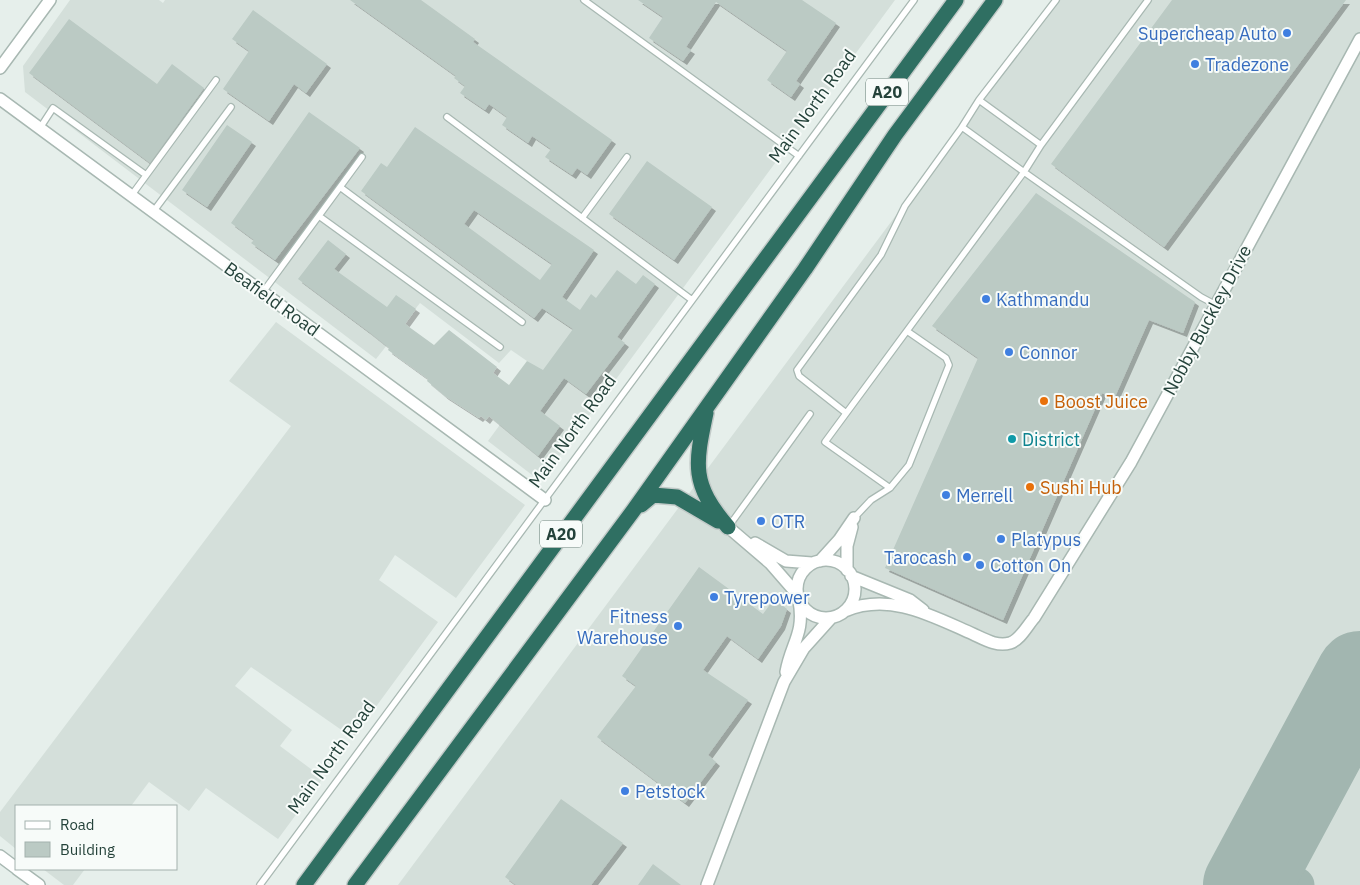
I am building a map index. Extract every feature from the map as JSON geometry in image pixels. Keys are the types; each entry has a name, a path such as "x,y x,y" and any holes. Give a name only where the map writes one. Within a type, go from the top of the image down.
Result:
{"highway":[{"name":"A20","path":"304,885 956,0"},
{"name":"A20","path":"355,885 633,512 896,135 995,0"},
{"path":"707,406 697,467 706,497 731,529"},
{"path":"633,512 653,495 677,497 731,529"}],"street":[{"path":"0,68 50,0"},
{"name":"Nobby Buckley Drive","path":"845,611 857,606 884,602 926,613 994,643 1010,643 1018,638 1034,618 1131,462 1360,39"},
{"name":"Beafield Road","path":"0,99 545,500"},
{"path":"784,682 788,659 801,625 798,597 801,573 816,562 839,540 854,518"},
{"path":"707,885 784,682 804,648 831,618 845,611 854,598 855,590 849,573 847,546 854,518"},
{"path":"731,529 786,561 834,562 849,573"},
{"path":"731,529 770,564 808,612 815,616 831,618"},
{"name":"Nobby Buckley Drive","path":"849,573 910,600 926,613"},
{"path":"0,856 15,867"},
{"path":"20,870 39,885"}],"lane":[{"path":"584,0 798,156"},
{"name":"Main North Road","path":"260,885 914,0"},
{"path":"846,413 799,376 797,370 881,255 905,206 962,127 979,100 1056,0"},
{"path":"890,488 825,442 1148,0"},
{"path":"132,196 216,80"},
{"path":"979,100 1041,145"},
{"path":"153,212 231,107"},
{"path":"40,128 53,108 146,176"},
{"path":"447,117 692,300"},
{"path":"962,127 1201,297 1216,305"},
{"path":"263,292 362,157"},
{"path":"582,218 627,157"},
{"path":"340,187 522,322"},
{"path":"319,216 500,347"},
{"path":"854,518 871,500 890,488 909,465 949,365 946,358 907,331"},
{"path":"731,529 810,414"}],"shaded area":[{"path":"70,0 159,0 163,3 165,0 895,0 544,477 536,478 488,441 540,370 511,350 499,363 420,303 376,359 25,92 23,66"},
{"path":"1056,0 1360,0 1360,885 398,885"},
{"path":"276,322 525,505 456,598 395,555 379,580 438,622 353,738 251,667 235,686 292,730 280,746 323,778 278,839 206,788 189,811 149,782 132,805 15,805 15,848 0,836 0,812 291,426 229,381"},
{"path":"44,870 84,870 73,885 64,885"}],"building":[{"path":"350,0 421,0 475,39 473,42 612,140 587,175 577,168 572,175 545,157 551,149 532,136 528,143 502,125 507,117 489,104 485,110 460,93 465,86 454,78 456,76"},
{"path":"638,0 802,0 836,23 796,81 800,84 791,97 767,80 787,51 716,2 686,47 691,50 683,61 649,38 663,17"},
{"path":"1172,0 1346,0 1164,247 1051,164"},
{"path":"253,10 327,64 306,93 294,84 269,121 223,89 249,51 232,39"},
{"path":"69,19 157,84 172,64 204,88 150,163 29,73"},
{"path":"309,112 360,148 275,260 251,243 254,240 231,223"},
{"path":"227,125 252,142 207,207 182,190"},
{"path":"415,127 594,250 562,297 580,310 591,294 596,298 617,270 636,284 643,275 655,284 617,337 625,343 586,394 564,378 540,411 560,426 538,456 489,416 486,420 481,416 479,418 445,396 427,381 428,379 388,350 389,348 369,332 298,279 328,240 346,254 334,269 387,307 396,295 416,309 405,324 434,345 449,330 497,367 493,373 509,385 527,361 543,370 573,329 542,308 534,318 361,191 381,163 387,167","holes":["474,210 552,264 540,280 464,224"]},
{"path":"647,161 712,207 674,260 609,214"},
{"name":"District","path":"1036,193 1195,302 1183,333 1149,320 1114,399 1102,393 1003,620 885,568 978,358 932,326"},
{"path":"699,567 763,614 774,599 787,609 781,626 758,659 727,636 703,670 748,700 708,755 716,762 685,803 597,737 636,686 622,676"},
{"path":"561,799 623,843 591,885 516,885 505,877"},
{"path":"653,864 681,885 638,885"}],"taxiway":[{"path":"1258,864 1297,885"}],"runway":[{"path":"1247,885 1360,675"}],"place":[{"name":"Supercheap Auto","path":"1287,33"},
{"name":"Tradezone","path":"1195,64"},
{"name":"Kathmandu","path":"986,299"},
{"name":"Connor","path":"1009,352"},
{"name":"Boost Juice","path":"1044,401"},
{"name":"District","path":"1012,439"},
{"name":"Sushi Hub","path":"1030,487"},
{"name":"Merrell","path":"946,495"},
{"name":"OTR","path":"761,521"},
{"name":"Platypus","path":"1001,539"},
{"name":"Tarocash","path":"967,557"},
{"name":"Cotton On","path":"980,565"},
{"name":"Tyrepower","path":"714,597"},
{"name":"Fitness Warehouse","path":"678,626"},
{"name":"Petstock","path":"625,791"}]}
